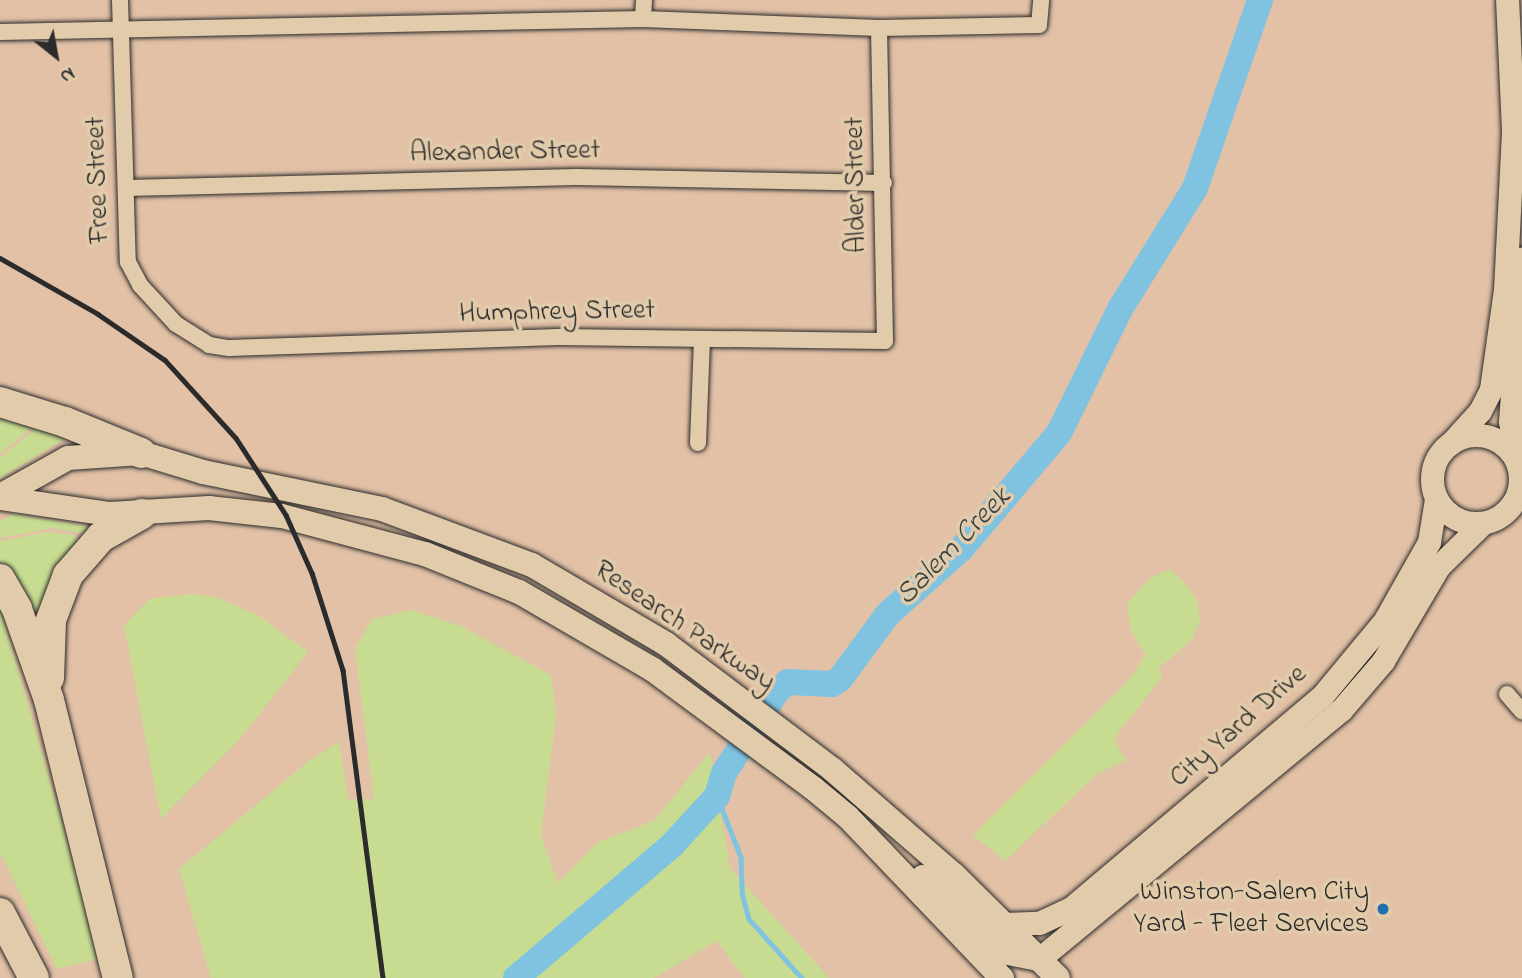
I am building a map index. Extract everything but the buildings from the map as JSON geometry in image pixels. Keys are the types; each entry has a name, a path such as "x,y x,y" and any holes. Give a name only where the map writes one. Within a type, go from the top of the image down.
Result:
{"highway":[{"path":"0,402 65,422 141,453"},
{"path":"49,700 51,620 64,582 91,546 142,514"},
{"path":"0,579 17,609 49,700 117,972"},
{"path":"0,913 34,978"}],"main road":[{"path":"1507,0 1513,130 1508,258 1491,389 1480,411 1442,452 1432,474 1436,499 1458,519 1485,523 1522,520"},
{"path":"1513,130 1520,141 1522,186"},
{"path":"1485,523 1509,508 1516,497 1519,468 1510,421 1522,258"},
{"path":"1451,443 1462,437 1487,436 1499,441 1519,468"},
{"name":"Research Parkway","path":"0,497 68,458 141,453 225,478 336,497 484,544 578,589 713,678 807,750 914,839 1058,978"},
{"name":"Research Parkway","path":"0,497 94,513 142,514 209,508 282,516 425,554 564,615 697,699 848,817 1002,978"},
{"name":"City Yard Drive","path":"1004,924 1039,923 1071,908 1322,696 1385,620 1429,542 1436,499"},
{"name":"City Yard Drive","path":"1039,959 1341,710 1397,640 1439,566 1485,523"},
{"path":"848,817 1008,953 1039,959"}],"street":[{"name":"Free Street","path":"120,0 128,262 140,285 184,330 209,345 229,348"},
{"path":"643,19 644,0"},
{"path":"0,32 643,19 879,28 1039,25 1041,0"},
{"name":"Alder Street","path":"879,28 885,341"},
{"name":"Alexander Street","path":"127,188 576,177 884,183"},
{"name":"Humphrey Street","path":"229,348 558,337 885,341"},
{"path":"698,443 702,338"},
{"path":"1507,694 1522,711"}],"green space":[{"path":"0,414 29,423 30,429 0,454"},
{"path":"39,426 66,438 0,478 0,458"},
{"path":"13,514 91,527 86,534 53,528 0,538 0,521"},
{"path":"46,532 74,535 79,542 34,615 0,562 0,541"},
{"path":"1169,569 1186,583 1198,603 1200,620 1192,639 1159,668 1162,677 1114,739 1126,760 1097,774 1005,861 973,835 1129,680 1145,655 1130,628 1127,604 1150,578"},
{"path":"191,594 216,597 258,615 308,652 241,738 161,819 124,626 149,599"},
{"path":"0,608 101,958 57,969 0,853"},
{"path":"411,610 461,626 551,675 556,715 541,835 558,883 598,842 654,821 710,752 730,868 829,978 744,978 717,941 654,978 211,978 179,869 310,760 339,742 348,800 374,799 355,649 372,619"}],"waterway":[{"name":"Salem Creek","path":"516,978 672,845 717,796 724,773 777,691 788,682 832,684 840,679 888,614 962,548 1059,433 1120,309 1195,188 1260,0"},
{"path":"717,796 741,857 742,893 749,919 802,978"}],"railway":[{"path":"0,258 98,314 165,360 236,438 286,515 312,573 343,670 383,978"}],"place":[{"name":"Winston-Salem City Yard - Fleet Services","path":"1383,909"}]}
